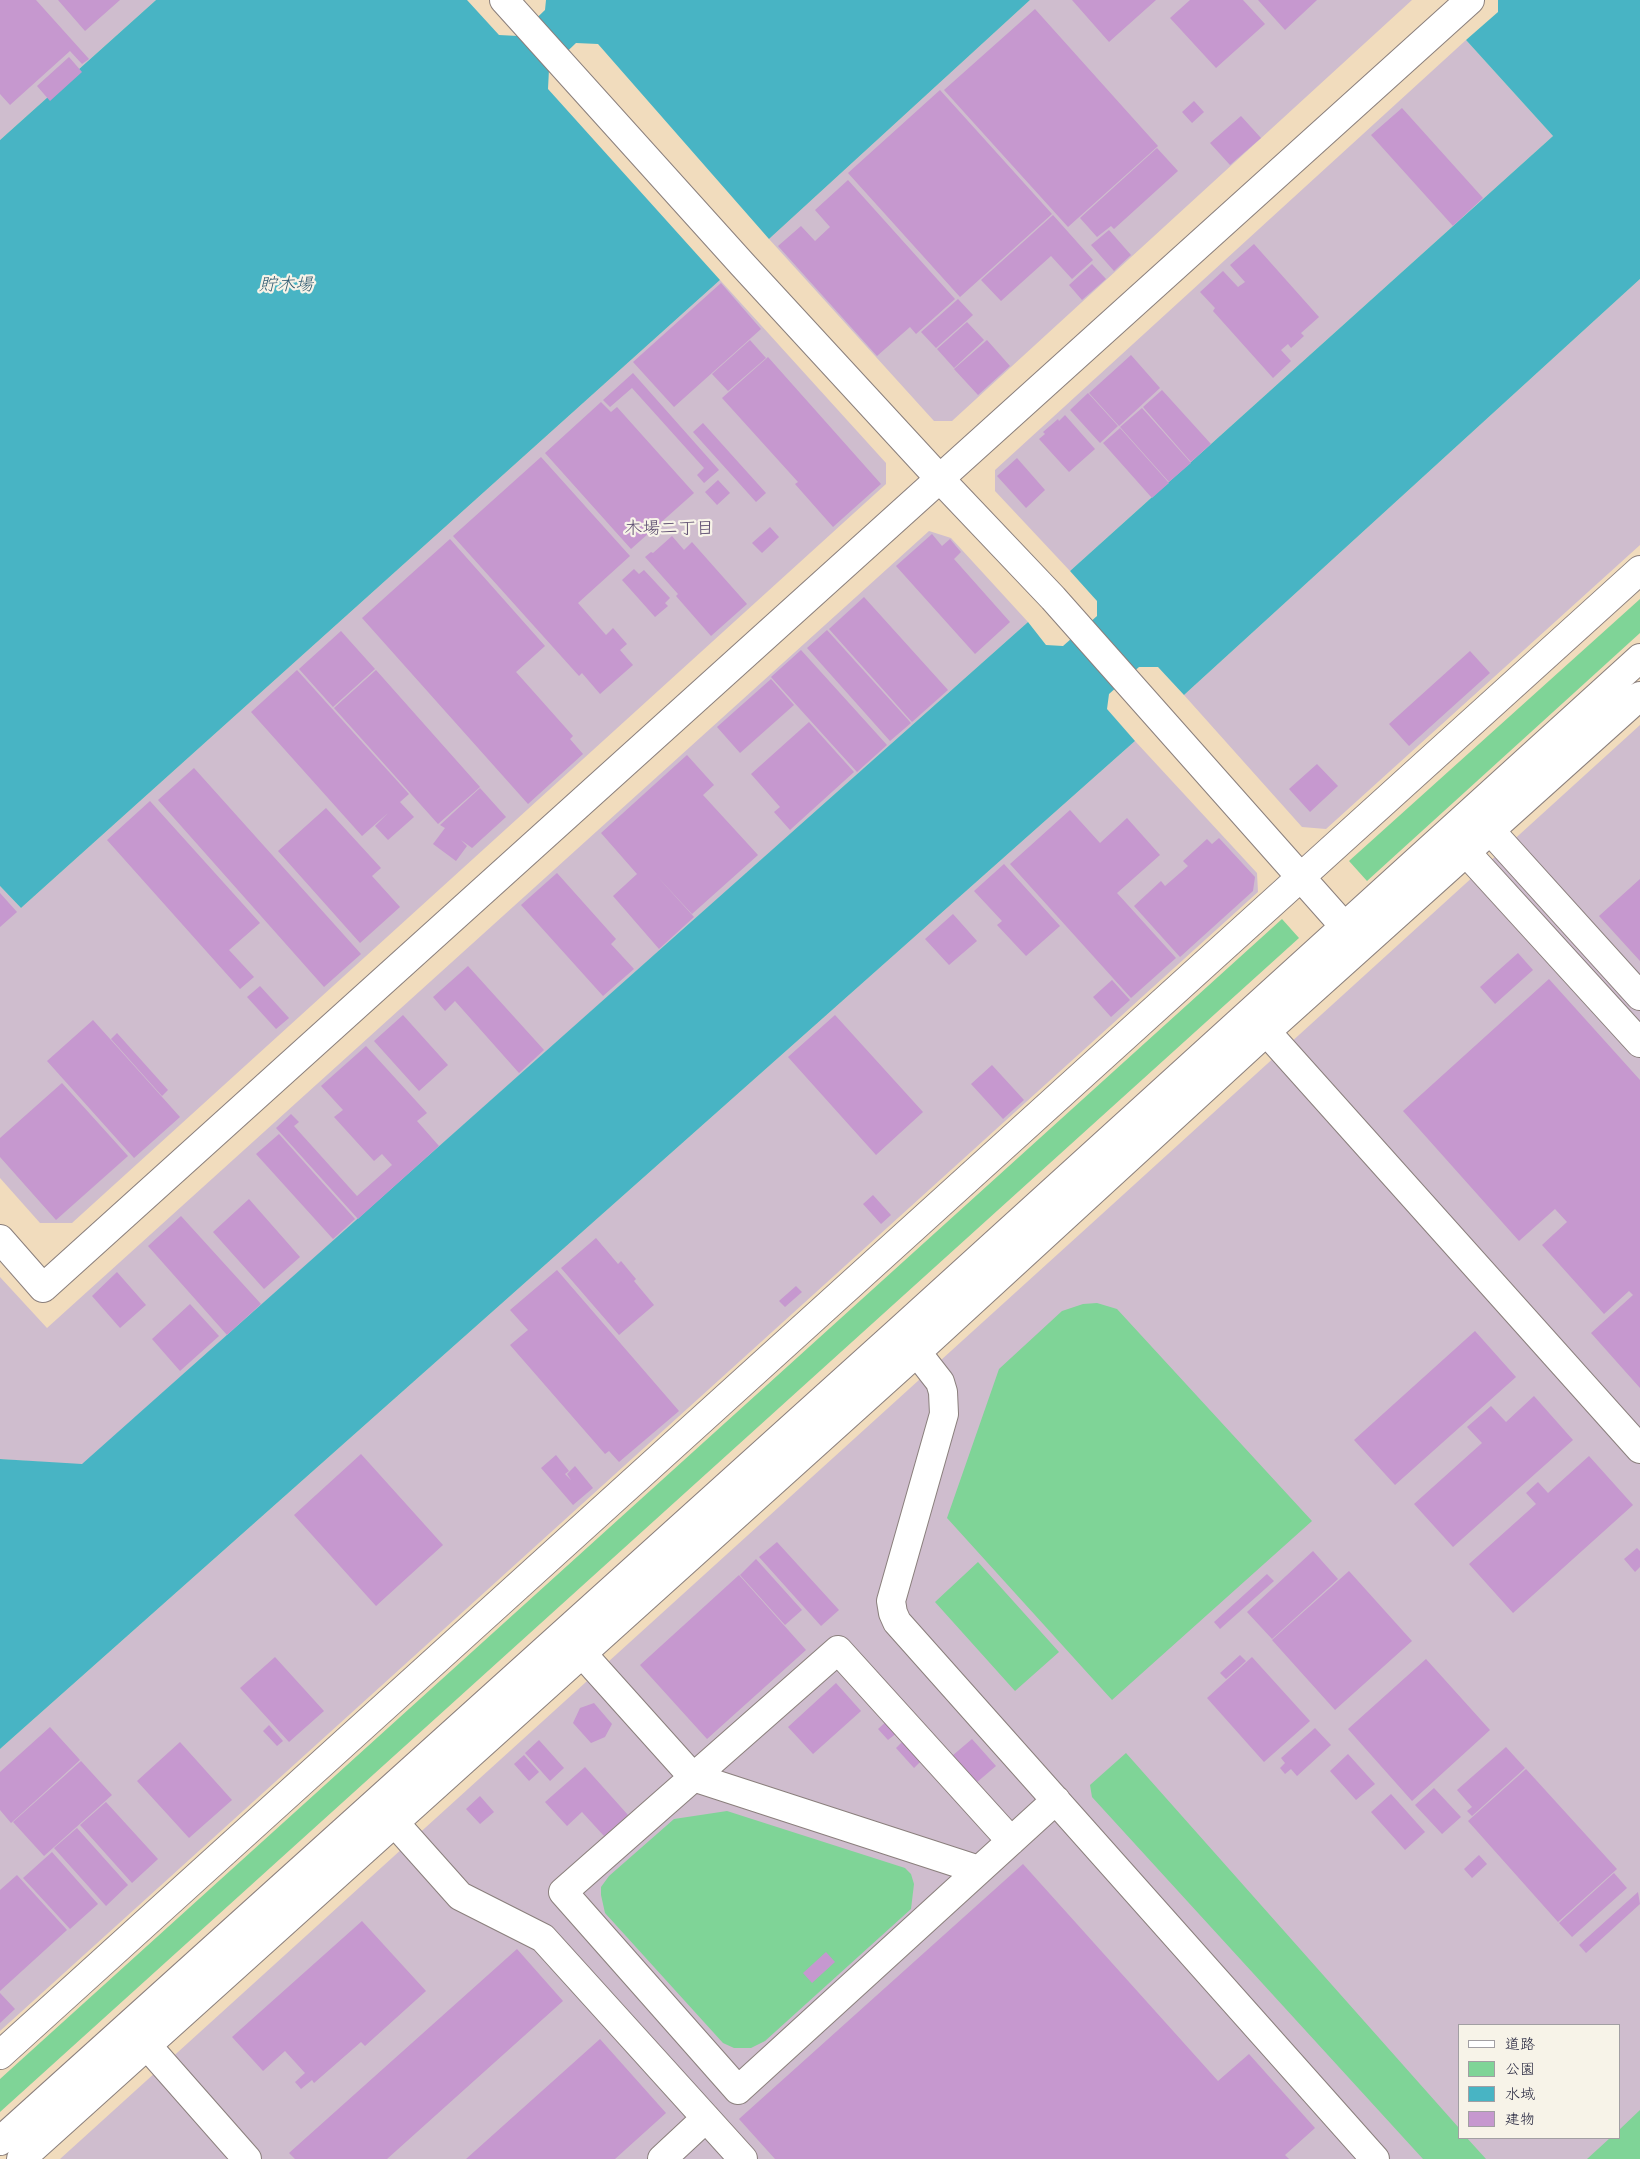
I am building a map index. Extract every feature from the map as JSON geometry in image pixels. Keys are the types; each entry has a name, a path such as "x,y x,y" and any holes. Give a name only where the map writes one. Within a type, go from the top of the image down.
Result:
{"street":[{"path":"504,0 940,479 1053,598 1344,926"},
{"path":"0,1239 43,1288 1470,0"},
{"path":"0,2055 1640,570"},
{"path":"0,2142 128,2024 572,1643 917,1352 1257,1022 1344,926 1640,658"},
{"path":"21,2159 394,1822 572,1643 900,1330 1257,1022 1467,852 1640,696"},
{"path":"1472,810 1640,996"},
{"path":"1448,832 1640,1043"},
{"path":"1257,1022 1640,1449"},
{"path":"900,1330 940,1382 943,1392 944,1414 891,1601 897,1622 1375,2159"},
{"path":"572,1643 693,1778 979,1870"},
{"path":"1011,1841 838,1650 563,1892 738,2090 1056,1800"},
{"path":"394,1822 460,1896 543,1938 743,2159"},
{"path":"128,2024 247,2159"},
{"path":"662,2159 706,2118"}],"shaded area":[{"path":"0,0 156,0 0,140"},
{"path":"1030,0 1412,0 952,421 934,421 769,239"},
{"path":"1466,40 1553,136 1070,571 995,491 995,470"},
{"path":"1640,279 1640,545 1326,829 1302,827 1184,695"},
{"path":"720,280 886,463 886,484 72,1223 40,1223 0,1178 0,886 21,908"},
{"path":"929,531 951,538 1028,622 82,1465 0,1459 0,1277 47,1328"},
{"path":"1640,725 1640,2159 60,2159 1091,1224"},
{"path":"1135,741 1257,873 1258,892 0,2031 0,1749"}],"green space":[{"path":"1640,599 1640,633 1367,881 1349,861"},
{"path":"1282,919 1299,938 0,2112 0,2079"},
{"path":"1097,1303 1117,1309 1312,1521 1112,1700 947,1518 999,1369 1062,1311 1083,1304"},
{"path":"978,1562 1059,1652 1015,1691 935,1602"},
{"path":"1126,1753 1458,2127 1458,2139 1468,2139 1486,2159 1423,2159 1092,1797 1090,1785"},
{"path":"727,1811 905,1868 911,1874 914,1884 911,1909 765,2041 751,2048 734,2048 723,2043 605,1913 601,1895 601,1887 609,1876 674,1819"},
{"path":"1640,2110 1640,2159 1587,2159 1609,2139 1620,2139 1620,2129"}],"water":[{"name":"貯木場","path":"156,0 467,0 499,35 518,36 545,10 546,0 1030,0 769,239 598,44 576,43 549,69 548,89 720,280 21,908 0,886 0,140"},
{"path":"1498,0 1640,0 1640,279 1184,695 1158,667 1139,667 1109,694 1107,709 1135,741 0,1749 0,1459 82,1464 1028,622 1046,645 1063,646 1097,616 1097,601 1070,571 1553,136 1466,40 1498,12"}],"building":[{"path":"0,0 36,0 89,59 82,64 70,51 10,105 0,94"},
{"path":"58,0 120,0 85,31"},
{"path":"1072,0 1156,0 1109,42"},
{"path":"1190,0 1243,0 1265,24 1216,68 1170,18"},
{"path":"1258,0 1317,0 1285,30"},
{"path":"1035,9 1158,146 1068,227 944,90"},
{"path":"69,57 82,72 50,101 37,86"},
{"path":"940,90 1052,214 960,297 848,173"},
{"path":"1194,101 1204,112 1192,123 1182,112"},
{"path":"1402,108 1483,198 1453,226 1371,135"},
{"path":"1241,116 1261,138 1230,165 1210,143"},
{"path":"1157,148 1178,171 1114,229 1111,226 1097,237 1080,218"},
{"path":"848,180 955,299 916,334 910,327 877,356 778,246 801,226 815,241 830,227 815,210"},
{"path":"1053,215 1093,260 1072,279 1051,256 1001,301 981,280"},
{"path":"1109,230 1131,255 1114,271 1091,245"},
{"path":"1254,244 1319,317 1301,333 1304,336 1291,348 1288,344 1281,350 1291,361 1273,378 1213,311 1215,308 1200,292 1223,271 1238,287 1245,282 1230,265"},
{"path":"1092,264 1106,279 1082,300 1069,285"},
{"path":"721,283 761,329 674,407 633,362"},
{"path":"958,299 973,315 936,348 921,332"},
{"path":"967,322 984,340 954,368 937,349"},
{"path":"750,340 766,358 728,391 712,374"},
{"path":"987,340 1010,366 978,395 954,369"},
{"path":"1131,355 1160,388 1119,426 1089,393"},
{"path":"768,357 881,484 833,527 795,484 798,482 722,398"},
{"path":"633,373 719,470 704,483 697,475 704,468 632,388 610,407 603,400"},
{"path":"1162,390 1211,444 1191,462 1143,407"},
{"path":"1088,393 1118,426 1100,443 1070,410"},
{"path":"601,402 611,412 617,407 694,493 631,549 545,453"},
{"path":"1142,408 1191,463 1169,482 1120,427"},
{"path":"1065,415 1095,449 1069,472 1039,439 1045,434 1043,432"},
{"path":"703,423 766,493 756,502 693,432"},
{"path":"1120,428 1169,483 1152,498 1103,443"},
{"path":"541,457 630,556 578,603 606,635 613,628 627,644 620,650 633,665 600,694 582,673 579,676 453,536"},
{"path":"1017,458 1045,490 1026,508 997,476"},
{"path":"718,480 730,493 717,505 705,492"},
{"path":"770,527 779,537 762,553 752,543"},
{"path":"932,534 942,546 950,539 961,552 954,559 1010,622 975,654 896,566"},
{"path":"672,536 684,550 692,542 747,604 711,636 676,596 678,594 645,557 651,552 653,553"},
{"path":"450,539 545,646 516,672 573,736 570,739 583,754 528,804 362,618"},
{"path":"634,569 639,574 644,570 670,598 665,603 668,606 655,617 622,580"},
{"path":"864,597 948,690 912,722 829,629"},
{"path":"827,630 911,723 890,741 807,648"},
{"path":"341,631 375,669 333,707 299,669"},
{"path":"801,650 887,745 857,772 771,677"},
{"path":"1470,651 1490,673 1409,746 1389,724"},
{"path":"297,670 409,794 400,802 414,817 388,840 375,826 388,813 362,836 251,712"},
{"path":"376,670 480,787 438,824 334,708"},
{"path":"771,679 794,705 740,753 717,727"},
{"path":"809,722 854,772 790,830 774,812 780,807 751,774"},
{"path":"687,755 714,785 703,795 758,855 692,914 655,874 694,917 659,949 613,896 637,874 601,833"},
{"path":"1317,764 1338,786 1310,812 1289,789"},
{"path":"194,768 361,954 324,987 158,800"},
{"path":"480,788 506,817 472,848 461,840 467,846 456,861 433,844 445,828 440,825"},
{"path":"150,801 260,923 229,950 254,977 240,989 107,840"},
{"path":"326,808 381,868 372,876 400,907 360,943 278,851"},
{"path":"1070,810 1100,843 1127,818 1160,855 1117,893 1176,958 1131,998 1010,864"},
{"path":"1219,838 1255,877 1253,891 1180,957 1134,906 1161,881 1165,886 1188,866 1183,861 1207,839 1212,844"},
{"path":"1004,864 1060,926 1026,956 997,925 1002,921 974,891"},
{"path":"557,873 616,939 611,944 634,969 603,996 521,905"},
{"path":"1640,879 1640,961 1599,916"},
{"path":"0,893 17,912 0,927"},
{"path":"953,914 977,941 949,965 925,939"},
{"path":"1518,953 1533,970 1495,1004 1480,987"},
{"path":"468,966 544,1050 519,1073 455,1001 445,1011 433,997"},
{"path":"1549,979 1640,1080 1640,1388 1591,1333 1633,1295 1629,1291 1604,1314 1542,1245 1567,1222 1555,1209 1519,1241 1403,1111"},
{"path":"1112,980 1130,1000 1111,1017 1093,997"},
{"path":"260,986 289,1018 276,1029 247,997"},
{"path":"403,1015 448,1065 419,1091 374,1041"},
{"path":"835,1015 923,1112 876,1155 788,1057"},
{"path":"93,1020 180,1117 134,1158 47,1061"},
{"path":"117,1033 168,1090 162,1096 111,1039"},
{"path":"366,1046 427,1113 417,1121 439,1146 358,1219 276,1128 291,1114 299,1122 294,1126 357,1196 392,1165 382,1154 374,1161 334,1117 343,1110 321,1086"},
{"path":"992,1065 1024,1100 1003,1119 971,1084"},
{"path":"62,1083 128,1156 56,1220 0,1157 0,1138"},
{"path":"279,1134 355,1219 333,1239 256,1154"},
{"path":"873,1195 891,1215 881,1224 863,1204"},
{"path":"249,1199 300,1257 264,1289 213,1232"},
{"path":"181,1216 261,1304 227,1335 148,1246"},
{"path":"596,1238 618,1264 621,1261 636,1279 634,1281 654,1305 619,1335 561,1268"},
{"path":"557,1270 679,1411 619,1462 609,1451 605,1454 510,1345 528,1330 510,1310"},
{"path":"117,1272 146,1305 120,1328 92,1296"},
{"path":"796,1286 802,1292 785,1307 779,1301"},
{"path":"190,1304 219,1336 180,1371 152,1339"},
{"path":"1475,1331 1516,1377 1395,1485 1354,1440"},
{"path":"1534,1396 1573,1440 1453,1547 1414,1504 1482,1443 1467,1427 1491,1406 1506,1422"},
{"path":"361,1454 443,1545 376,1606 294,1515"},
{"path":"556,1455 569,1471 565,1474 571,1480 567,1474 575,1466 593,1488 573,1505 541,1468"},
{"path":"1589,1456 1633,1505 1513,1613 1469,1564 1536,1504 1526,1493 1538,1482 1548,1493"},
{"path":"777,1542 839,1610 821,1626 759,1557"},
{"path":"1637,1548 1640,1551 1640,1567 1635,1572 1624,1559"},
{"path":"1313,1551 1338,1579 1272,1639 1247,1612"},
{"path":"756,1559 802,1610 785,1625 740,1575"},
{"path":"1349,1571 1412,1641 1335,1710 1272,1640"},
{"path":"1267,1574 1274,1581 1220,1629 1214,1622"},
{"path":"739,1575 806,1650 707,1739 640,1665"},
{"path":"1240,1655 1246,1661 1226,1679 1220,1673"},
{"path":"275,1657 324,1711 289,1742 240,1688"},
{"path":"1252,1657 1310,1721 1264,1762 1207,1698"},
{"path":"1426,1659 1490,1730 1412,1801 1348,1729"},
{"path":"836,1683 861,1711 813,1754 788,1727"},
{"path":"594,1703 612,1724 605,1737 591,1743 573,1723 580,1708"},
{"path":"888,1720 898,1732 888,1740 878,1729"},
{"path":"269,1725 283,1741 277,1746 263,1731"},
{"path":"50,1727 80,1760 11,1823 0,1810 0,1772"},
{"path":"1315,1728 1331,1745 1297,1776 1291,1769 1285,1774 1280,1768 1285,1763 1281,1758"},
{"path":"905,1739 923,1759 914,1768 896,1748"},
{"path":"972,1739 996,1766 976,1783 952,1756"},
{"path":"539,1740 564,1768 550,1781 525,1753"},
{"path":"180,1742 232,1800 189,1838 137,1781"},
{"path":"1506,1747 1525,1768 1472,1816 1467,1811 1472,1807 1457,1790"},
{"path":"1348,1754 1375,1784 1356,1800 1330,1771"},
{"path":"524,1755 539,1772 529,1781 514,1764"},
{"path":"81,1761 112,1795 44,1856 13,1822"},
{"path":"585,1767 628,1815 604,1836 582,1812 567,1826 545,1802"},
{"path":"1526,1769 1617,1869 1558,1922 1468,1821"},
{"path":"1434,1788 1461,1817 1442,1834 1415,1805"},
{"path":"1391,1794 1425,1832 1405,1850 1371,1812"},
{"path":"480,1796 494,1812 480,1824 466,1809"},
{"path":"106,1802 158,1859 132,1883 80,1825"},
{"path":"77,1828 128,1885 106,1906 54,1848"},
{"path":"52,1852 98,1904 70,1929 23,1878"},
{"path":"1479,1855 1487,1864 1472,1878 1464,1869"},
{"path":"1023,1864 1218,2081 1249,2054 1315,2128 1285,2155 1289,2159 775,2159 739,2119"},
{"path":"1614,1873 1627,1888 1572,1937 1559,1923"},
{"path":"17,1875 67,1930 0,1991 0,1890"},
{"path":"1638,1892 1640,1904 1586,1953 1579,1945"},
{"path":"362,1921 426,1991 365,2046 361,2042 314,2083 312,2080 301,2089 295,2082 305,2073 285,2051 263,2071 232,2037"},
{"path":"517,1949 563,2001 387,2159 295,2159 289,2153"},
{"path":"826,1952 835,1962 812,1983 803,1973"},
{"path":"0,1993 15,2009 0,2023"},
{"path":"600,2039 666,2113 615,2159 466,2159"}],"district":[{"name":"木場二丁目","path":"669,530"}]}
